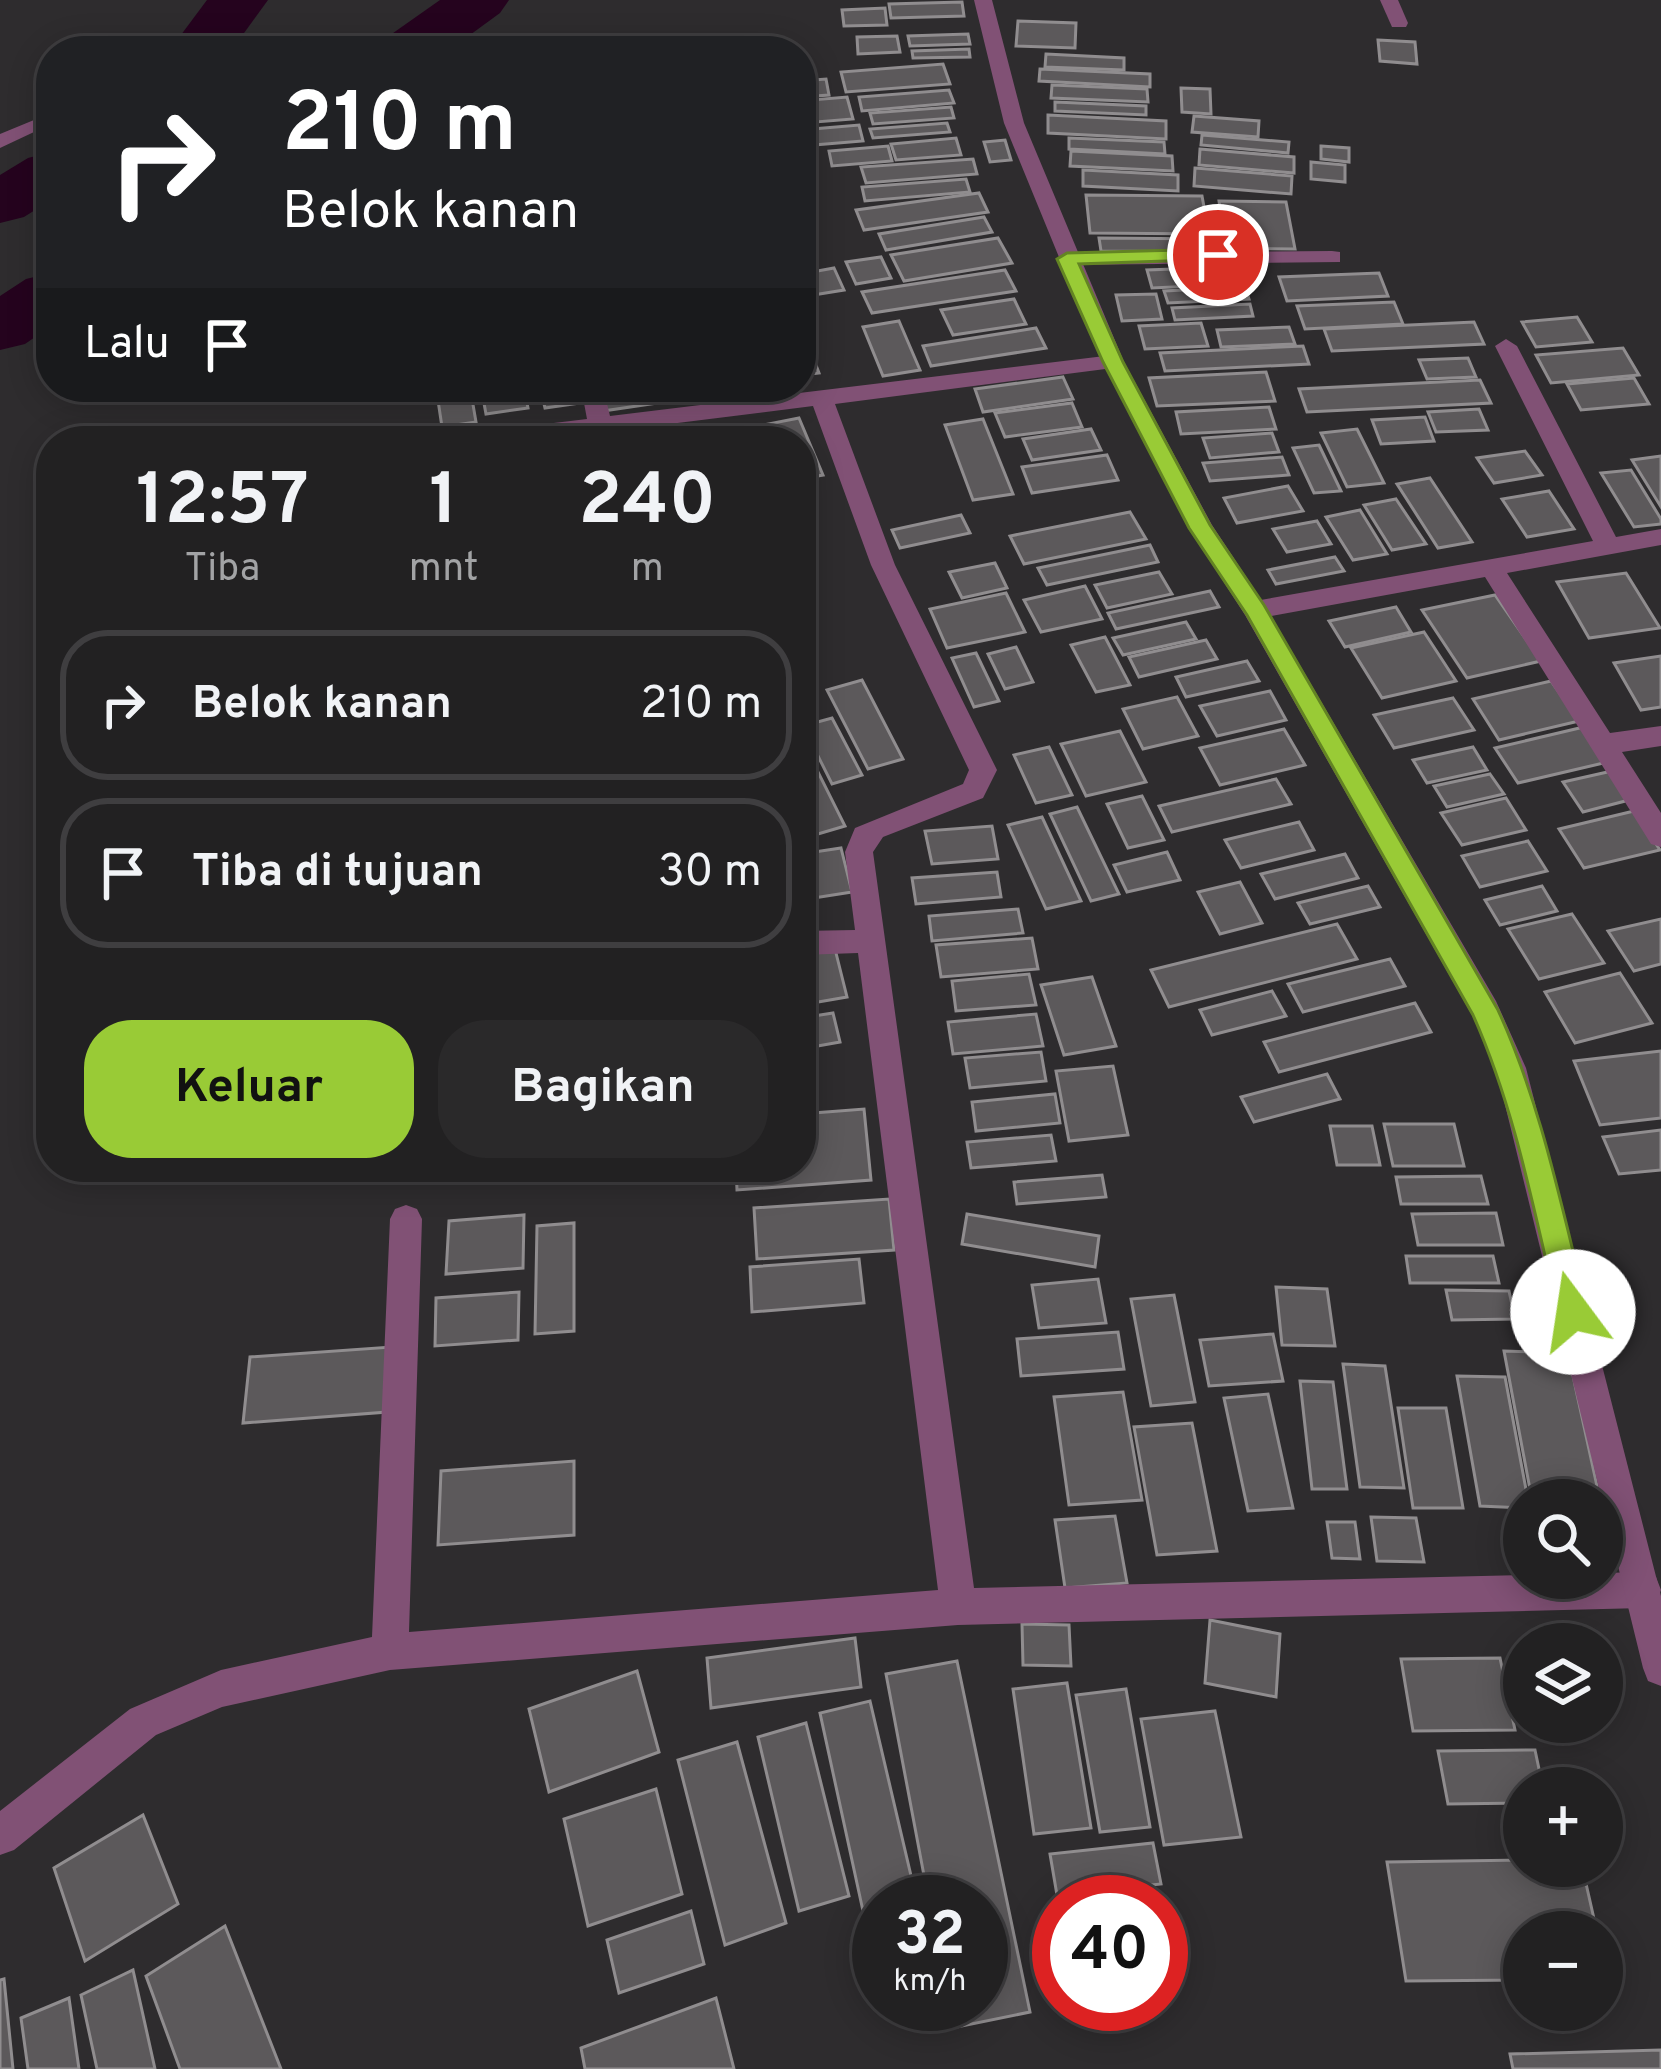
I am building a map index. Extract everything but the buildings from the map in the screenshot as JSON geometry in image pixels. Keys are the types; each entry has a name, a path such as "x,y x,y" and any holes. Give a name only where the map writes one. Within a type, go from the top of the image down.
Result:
{"street":[{"path":"983,0 1014,123 1113,362 1201,528 1256,610 1485,1010 1511,1068 1661,1668"},
{"path":"1389,0 1399,23"},
{"path":"0,142 36,124"},
{"path":"1067,259 1332,257"},
{"path":"1507,346 1608,544"},
{"path":"816,401 1113,362"},
{"path":"822,400 884,565 983,770 973,791 865,836 860,852 958,1607"},
{"path":"654,426 809,402"},
{"path":"1256,610 1661,537"},
{"path":"1490,566 1661,836"},
{"path":"1605,744 1661,736"},
{"path":"816,943 873,941"},
{"path":"390,1652 406,1219"},
{"path":"0,1836 142,1722 220,1689 390,1652 958,1607 1643,1590"}],"waterway":[{"path":"211,36 238,0"},
{"path":"429,36 479,0"},
{"path":"0,203 36,181"},
{"path":"0,328 36,304"}],"route":[{"path":"1218,255 1067,259 1113,362 1201,528 1256,610 1485,1010 1511,1068 1526,1119 1573,1312"}]}
